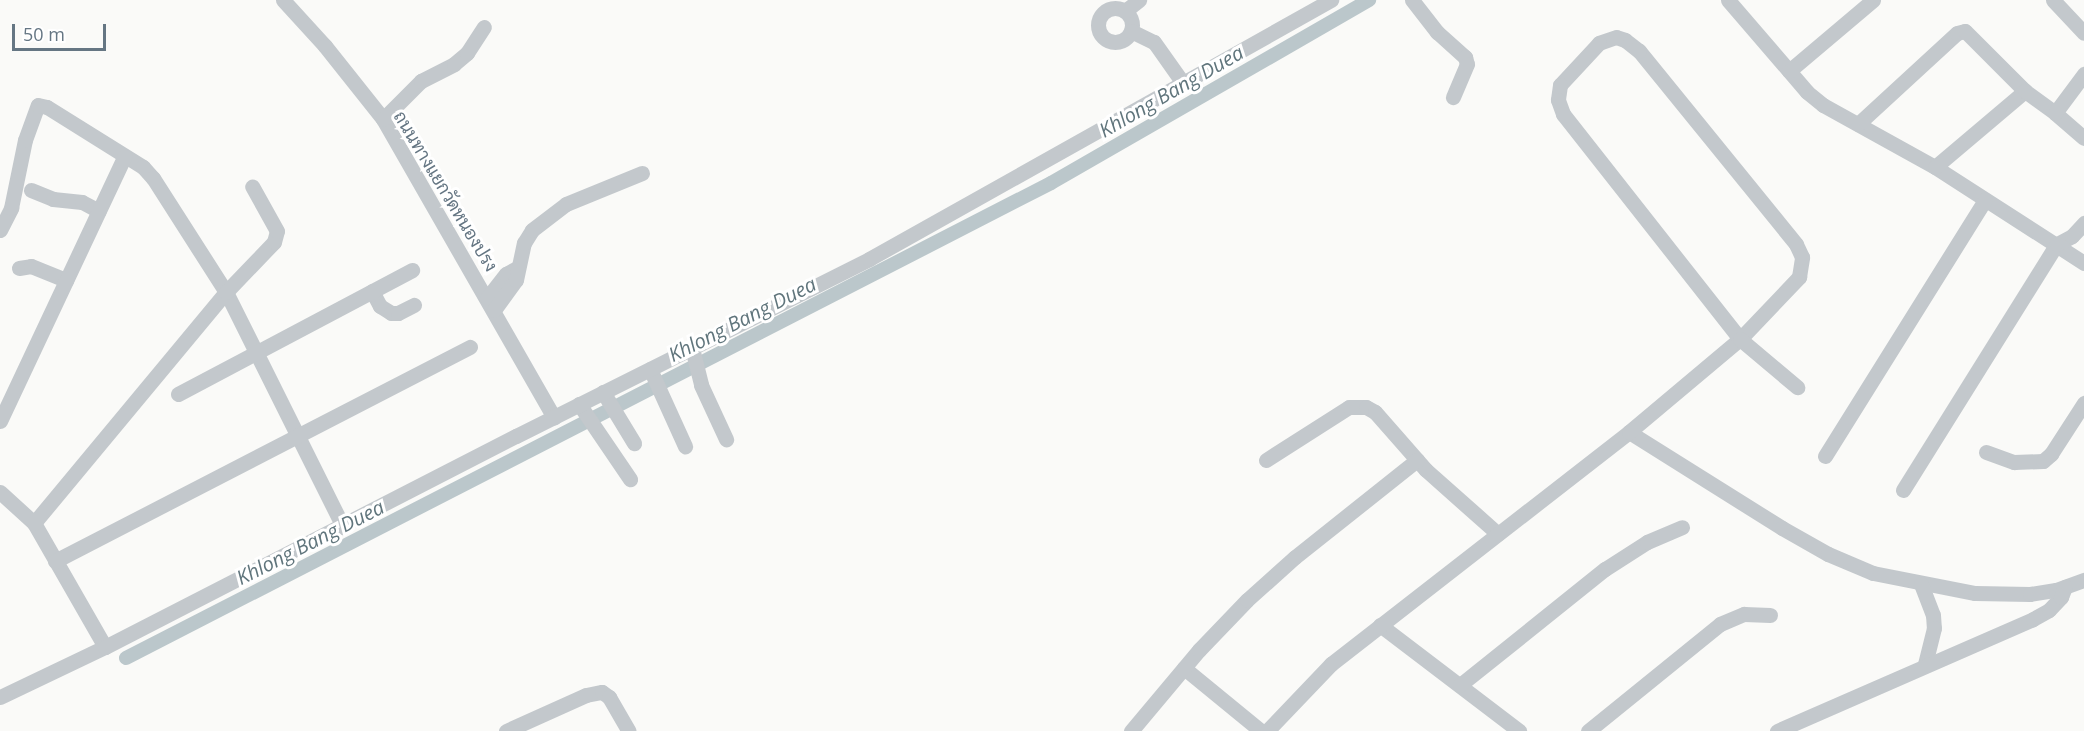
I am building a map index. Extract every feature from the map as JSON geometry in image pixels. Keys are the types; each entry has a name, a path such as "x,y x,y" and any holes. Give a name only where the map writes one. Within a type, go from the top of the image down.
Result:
{"street":[{"name":"ถนนทางแยกวัดหนองปรง","path":"283,0 325,46 383,119 554,417"},
{"path":"1125,11 1139,0"},
{"path":"0,697 105,647 554,417 585,413 695,357 1331,0"},
{"path":"1412,0 1437,32 1465,57 1467,64 1453,97"},
{"path":"1789,71 1873,0"},
{"path":"2053,0 2084,33"},
{"path":"1734,2 1806,92 1823,105 1935,167 2084,263"},
{"path":"1108,4 1125,11 1131,20 1131,31 1118,42 1102,37 1098,21 1108,4"},
{"path":"383,119 421,81 454,64 466,53 484,27"},
{"path":"1131,31 1154,42 1183,83"},
{"path":"1858,124 1958,33 1965,31 2025,91 2055,112 2084,138"},
{"path":"1267,731 1330,664 1629,432 1740,339 1798,278 1803,257 1796,244 1639,51 1626,39 1616,37 1599,43 1574,67 1560,85 1558,100 1563,114 1740,339 1797,387"},
{"path":"2055,112 2084,74"},
{"path":"1935,167 2025,91"},
{"path":"0,230 11,208 25,140 38,105 47,107 143,167 153,178 226,292 342,527"},
{"path":"0,420 124,157"},
{"path":"490,304 506,274 517,268 524,243 532,230 566,204 642,173"},
{"path":"34,523 226,292 274,242 277,231 252,186"},
{"path":"31,190 53,199 82,202 99,211"},
{"path":"1825,456 1984,200"},
{"path":"1903,490 2057,244 2072,236 2084,223"},
{"path":"19,268 32,266 66,280"},
{"path":"178,394 412,270"},
{"path":"372,291 380,306 391,313 398,313 414,305"},
{"path":"55,561 470,346"},
{"path":"695,357 701,385 726,439"},
{"path":"654,378 685,446"},
{"path":"608,400 634,443"},
{"path":"1986,453 2014,462 2043,461 2052,454 2084,403"},
{"path":"1266,460 1340,412 1356,405 1375,412 1417,460 1498,534"},
{"path":"585,413 630,479"},
{"path":"1629,432 1782,528 1828,554 1874,573 1975,593 2030,594 2065,587 2084,580"},
{"path":"1131,731 1184,668 1247,600 1287,564 1417,460"},
{"path":"0,492 34,523 105,647"},
{"path":"1460,685 1605,569 1647,542 1682,527"},
{"path":"1921,584 1933,615 1934,628 1925,665"},
{"path":"1777,731 2033,619 2049,610 2061,597 2065,587"},
{"path":"1588,731 1720,624 1744,614 1770,615"},
{"path":"1380,624 1519,731"},
{"path":"1184,668 1261,731"},
{"path":"506,731 586,695 602,692 609,697 629,731"}],"waterway":[{"name":"Khlong Bang Duea","path":"126,658 1051,183 1369,0"}]}
